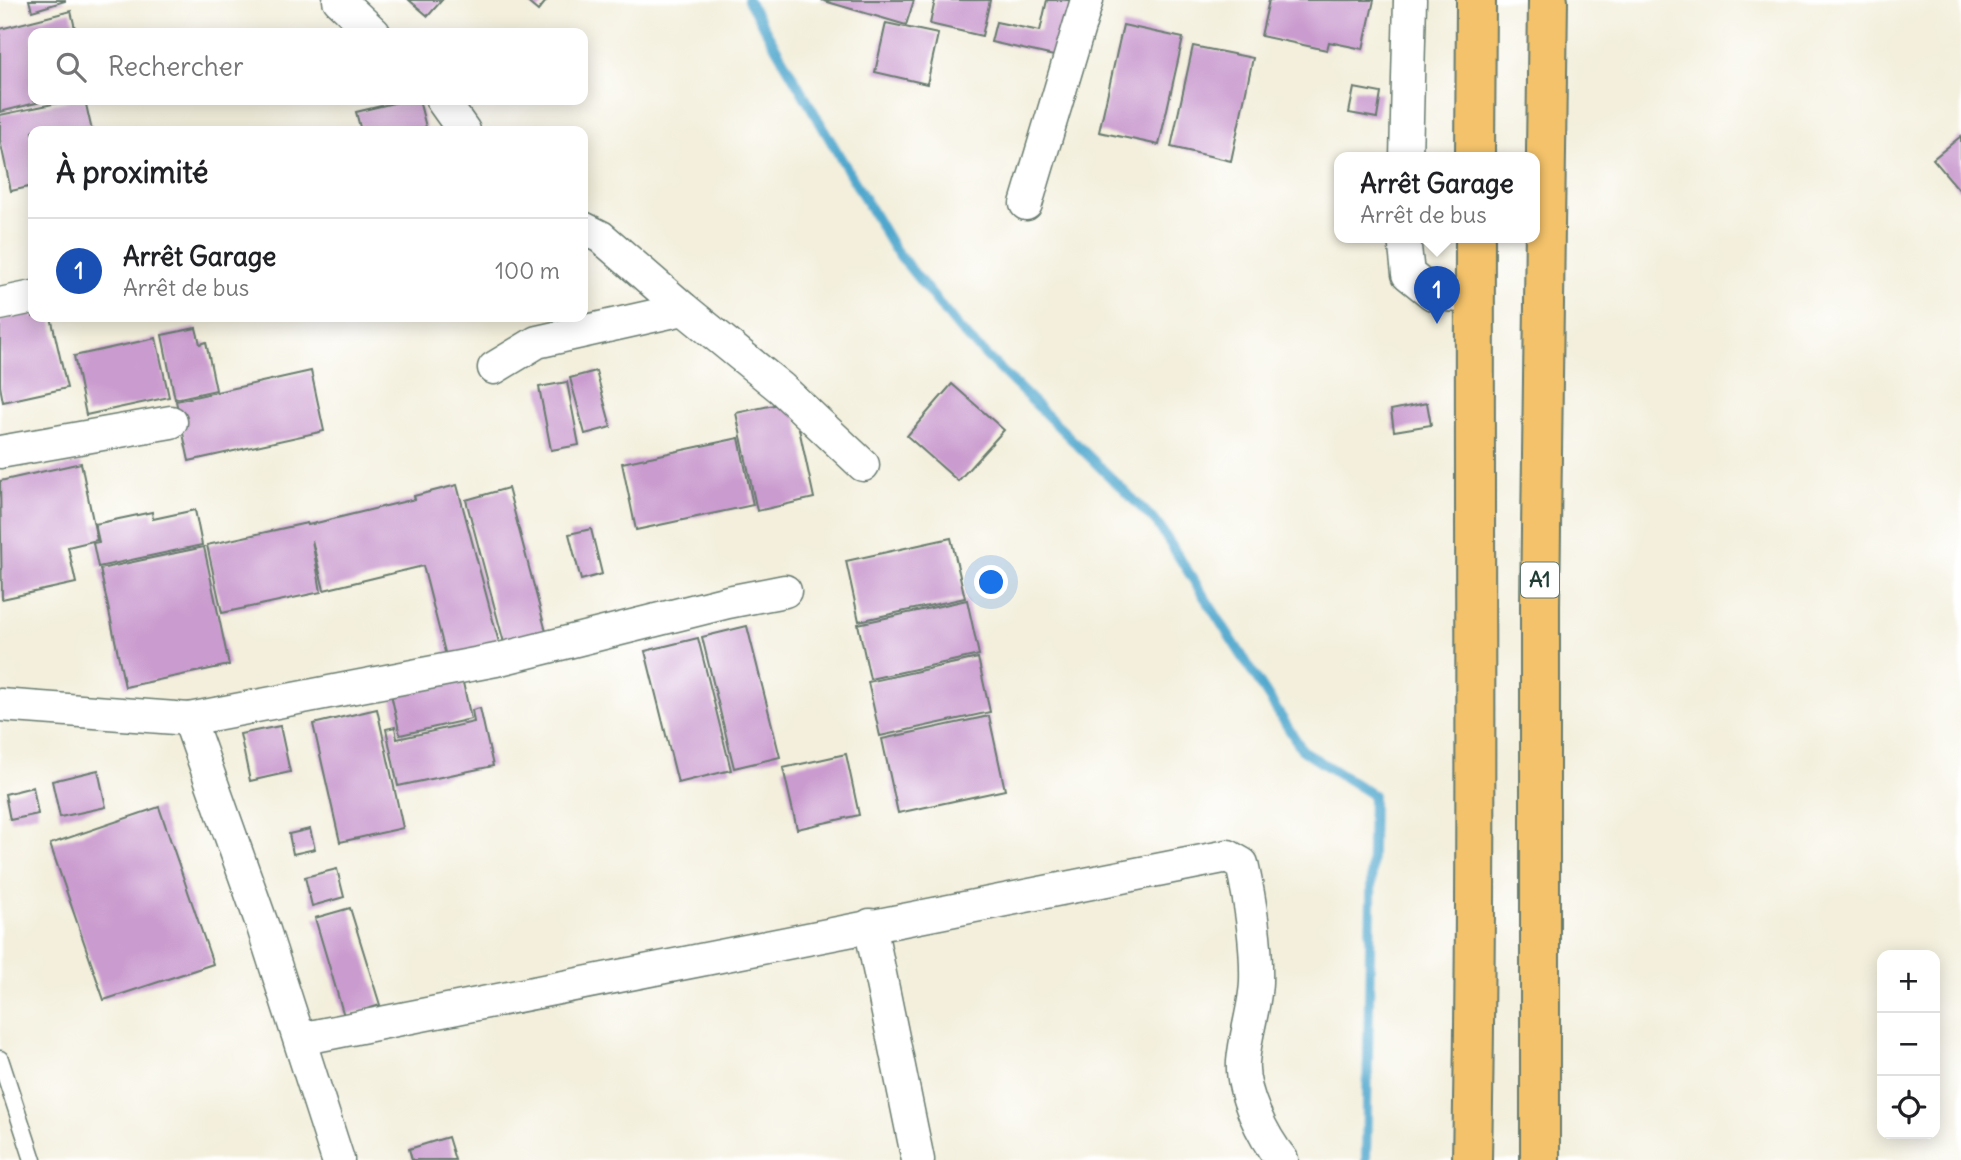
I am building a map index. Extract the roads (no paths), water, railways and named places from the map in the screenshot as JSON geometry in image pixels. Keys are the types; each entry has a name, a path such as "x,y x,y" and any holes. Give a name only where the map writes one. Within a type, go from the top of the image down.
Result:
{"main road":[{"path":"1475,152 1476,0"},
{"name":"A1","path":"1540,1160 1539,606 1548,0"},
{"path":"1472,1160 1476,928 1475,243"}],"street":[{"path":"339,0 369,28"},
{"path":"1026,204 1087,0"},
{"path":"1406,152 1410,0"},
{"path":"446,105 460,126"},
{"path":"588,230 601,237 781,388 863,465"},
{"path":"1405,243 1408,274 1433,294 1475,296"},
{"path":"0,303 28,298"},
{"path":"494,368 537,342 684,309"},
{"path":"0,452 171,422"},
{"path":"0,705 190,719 496,660 728,602 785,591"},
{"path":"190,719 300,1039 338,1160"},
{"path":"300,1039 1227,856 1242,864 1249,897 1256,982 1243,1065 1251,1106 1267,1142 1282,1160"},
{"path":"870,925 918,1160"}],"lane":[{"path":"0,1059 33,1160"}],"waterway":[{"path":"748,0 893,247 960,330 1157,523 1303,751 1373,795 1366,1160"}],"place":[{"name":"Arrêt Garage","path":"1437,324"}]}
